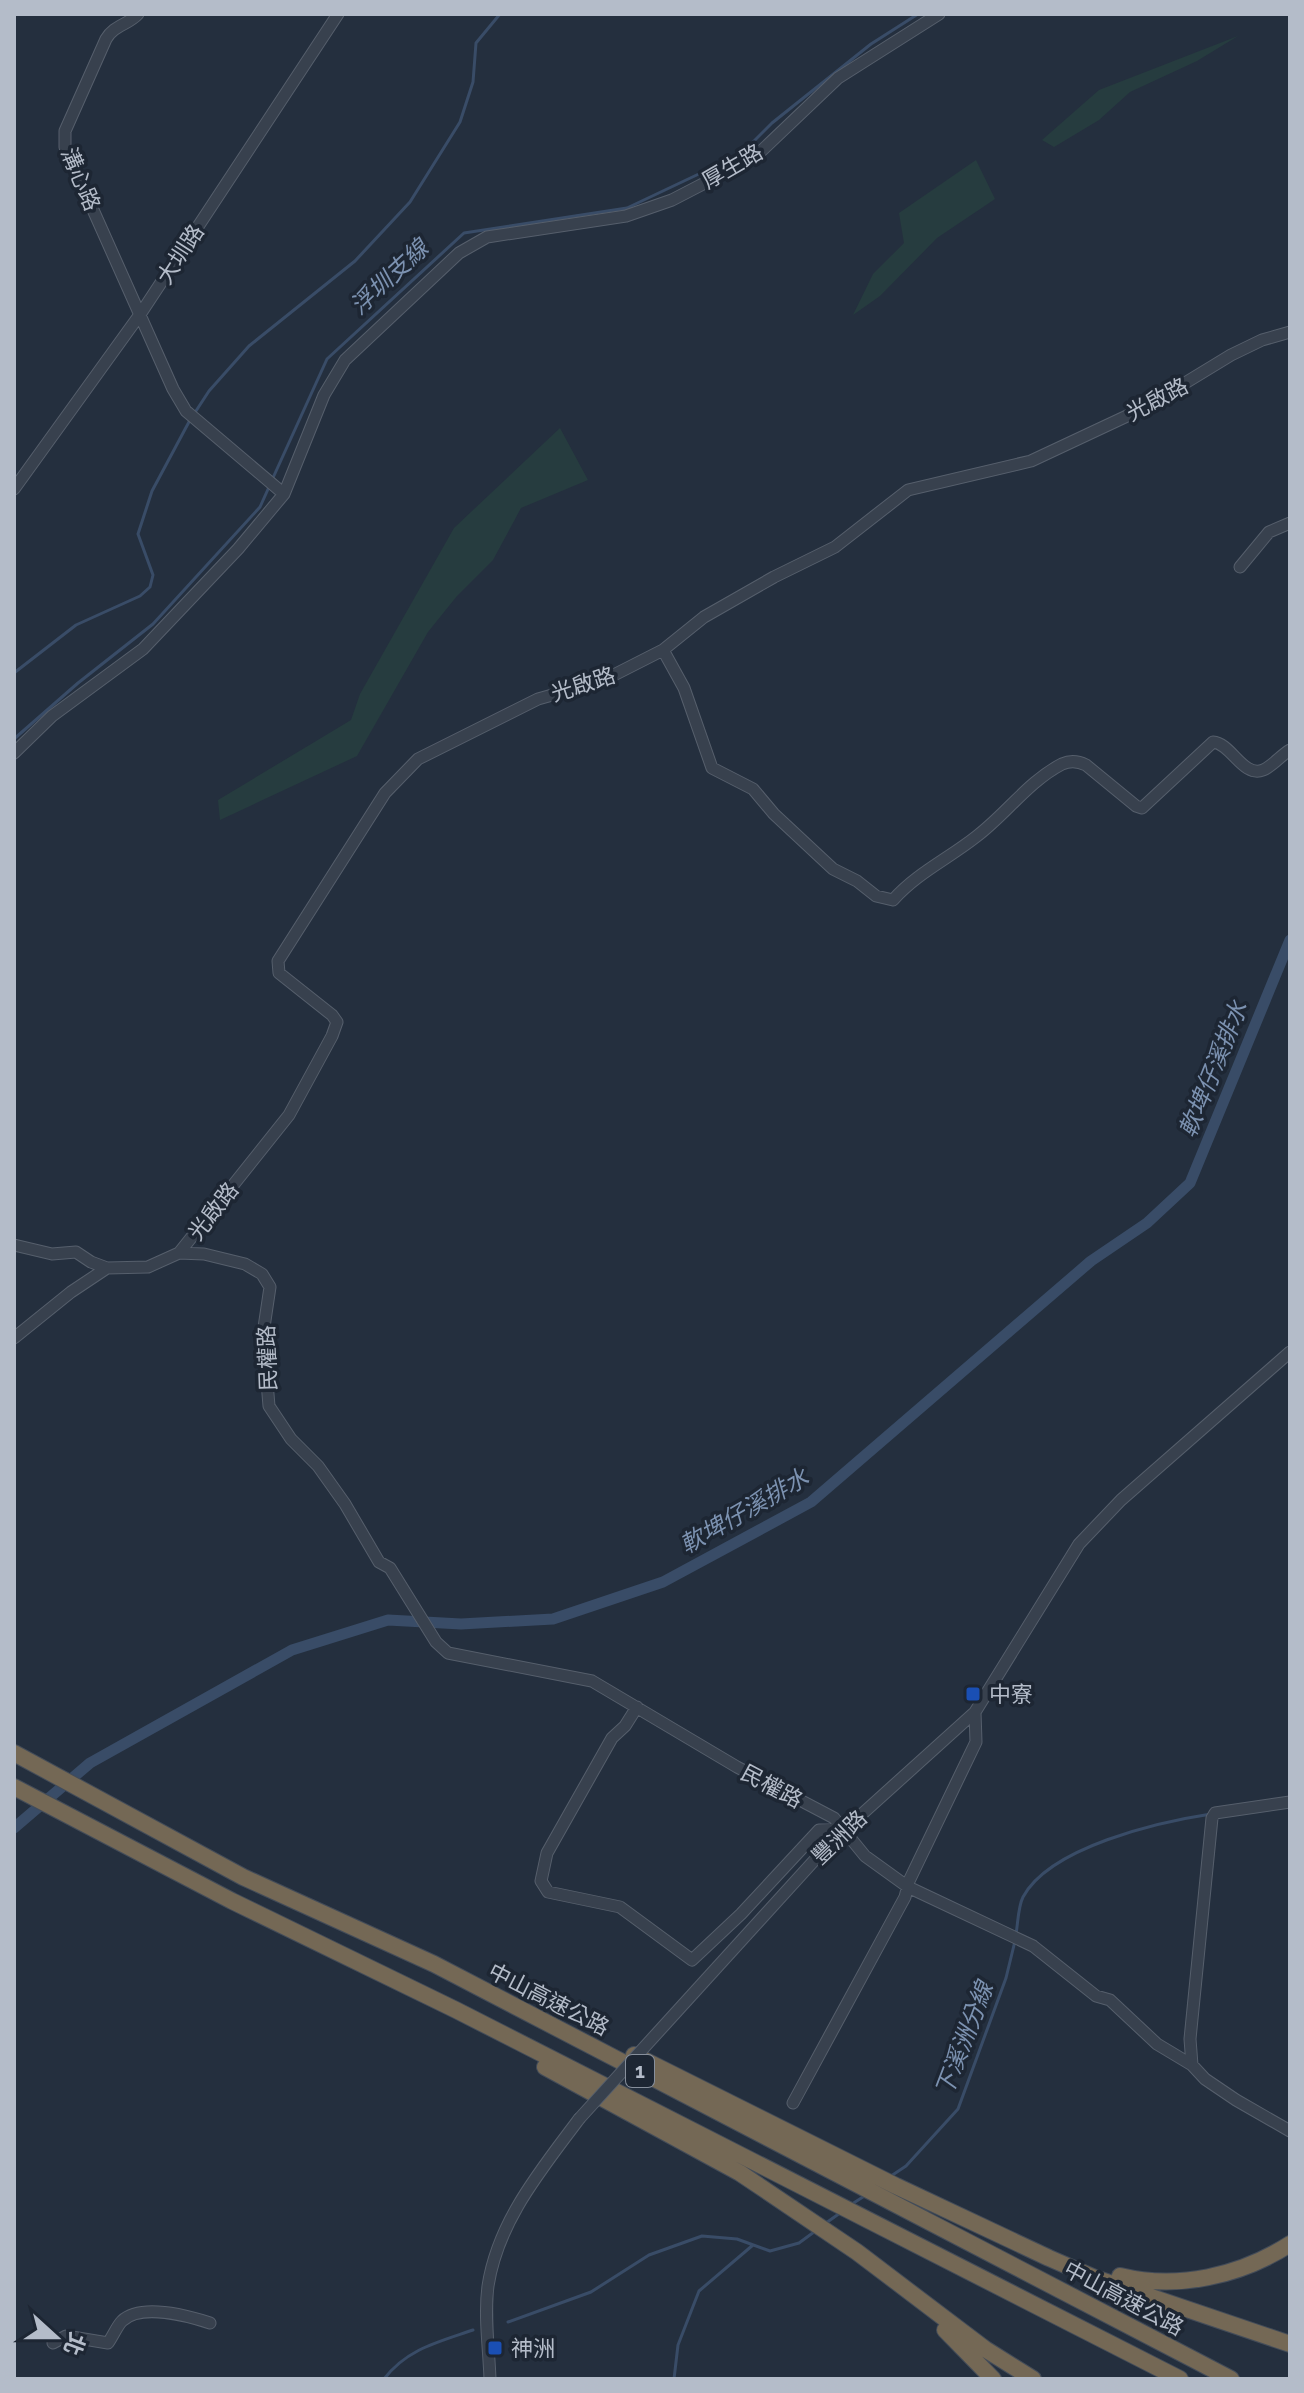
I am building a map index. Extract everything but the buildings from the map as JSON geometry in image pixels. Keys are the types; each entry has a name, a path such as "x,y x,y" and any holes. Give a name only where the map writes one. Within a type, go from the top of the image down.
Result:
{"highway":[{"name":"中山高速公路","path":"20,1756 243,1877 434,1964 851,2173 896,2204 1231,2379"},
{"name":"1","path":"14,1788 232,1901 829,2198 1180,2379"},
{"path":"456,2010 541,2064 740,2173 806,2215 937,2317 1033,2379"},
{"path":"851,2173 896,2186 1095,2278 1290,2344"},
{"path":"1049,2258 1143,2282 1176,2281 1212,2277 1245,2267 1290,2244"},
{"path":"937,2317 988,2373"}],"street":[{"name":"溝心路","path":"138,14 130,22 114,29 106,39 65,131 64,141 173,389 192,416 276,486"},
{"name":"大圳路","path":"14,489 141,313 338,14"},
{"name":"厚生路","path":"276,486 345,360 459,253 487,237 626,216 672,200 755,157 838,78 939,14"},
{"name":"光啟路","path":"179,1253 289,1115 332,1036 337,1022 332,1015 279,973 278,961 385,793 418,759 538,699 602,681 663,650 704,617 835,547 908,490 1031,461 1156,402 1231,355 1262,340 1290,332"},
{"path":"14,753 52,716 143,649 238,549 276,486"},
{"path":"1240,567 1269,532 1290,523"},
{"path":"663,650 684,688 712,768 753,789 774,814 820,857 876,896 889,901 914,878 976,837 1027,790 1068,762 1077,761 1086,765 1142,808 1213,742 1222,744 1245,766 1255,771 1263,770 1290,750"},
{"name":"民權路","path":"14,1245 52,1254 76,1252 107,1268 148,1267 179,1253 204,1254 245,1264 262,1274 270,1287 263,1334 269,1406 291,1439 318,1466 345,1504 379,1562 390,1568 436,1642 448,1653 592,1681 737,1767 834,1818 865,1856 908,1887 1033,1946 1096,1996 1110,2000 1157,2044 1192,2065 1205,2079 1290,2131"},
{"path":"14,1338 71,1292 107,1268"},
{"name":"豐洲路","path":"490,2379 488,2286 498,2250 521,2197 579,2119 842,1829 883,1797 975,1712 1079,1544 1121,1500 1290,1352"},
{"path":"637,1707 625,1726 612,1738 547,1853 541,1881 548,1892 620,1907 692,1960 741,1914 819,1830 842,1829"},
{"path":"793,2103 905,1897 976,1742 975,1712"},
{"path":"1192,2065 1190,2039 1212,1818 1215,1813 1290,1802"},
{"path":"53,2343 66,2336 108,2343 122,2320 138,2313 186,2315 210,2323"}],"green space":[{"path":"1238,36 1197,61 1130,92 1099,120 1054,147 1042,140 1099,90"},
{"path":"976,160 995,199 937,238 880,296 853,315 873,274 904,243 899,213"},
{"path":"560,428 588,480 521,508 493,560 457,596 428,632 357,756 220,820 218,800 351,720 360,694 454,528"}],"waterway":[{"path":"194,414 209,391 249,346 355,261 410,202 460,122 473,82 476,43 500,14"},
{"name":"浮圳支線","path":"272,480 327,359 464,233 627,208 741,154 772,123 871,44 918,14"},
{"path":"14,673 76,625 140,596 150,587 153,575 138,534 152,491 190,420"},
{"name":"浮圳支線","path":"14,739 153,624 260,507 269,487"},
{"name":"軟埤仔溪排水","path":"14,1828 90,1763 292,1650 388,1620 461,1624 553,1619 663,1582 811,1502 1091,1261 1147,1223 1190,1183 1290,940"},
{"name":"下溪洲分線","path":"1016,1934 1023,1897 1037,1879 1056,1864 1107,1840 1163,1823 1211,1814"},
{"name":"下溪洲分線","path":"891,2176 906,2166 958,2109 1006,1978 1015,1941"},
{"name":"下溪洲分線","path":"852,2204 866,2195"},
{"name":"下溪洲分線","path":"826,2223 840,2213"},
{"name":"下溪洲分線","path":"508,2322 591,2292 649,2255 702,2236 737,2239 770,2251 799,2243 814,2232"},
{"path":"674,2379 678,2345 699,2291 753,2245"},
{"name":"下溪洲分線","path":"384,2379 413,2353 473,2330"}],"place":[{"name":"中寮","path":"973,1694"},
{"name":"神洲","path":"495,2348"}]}
